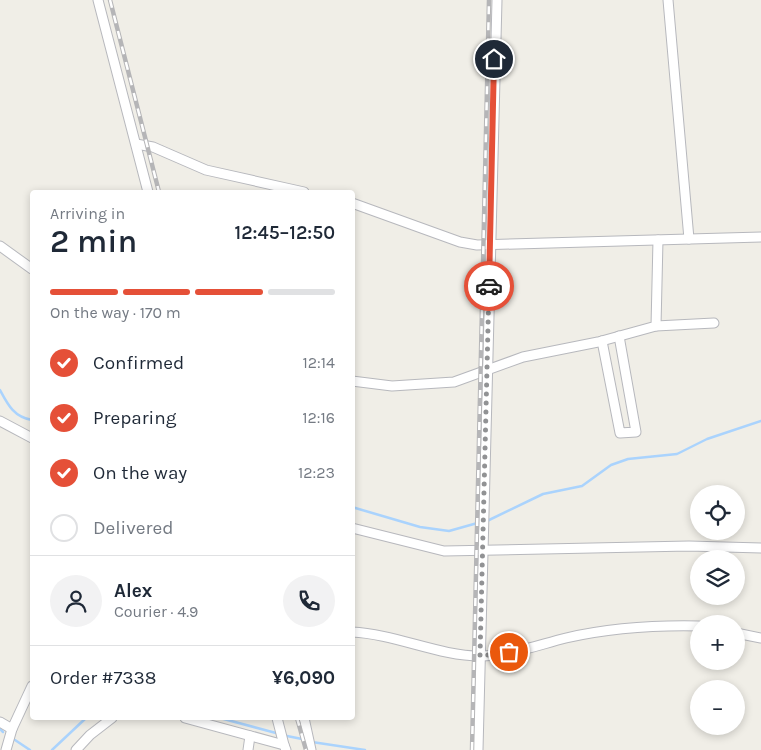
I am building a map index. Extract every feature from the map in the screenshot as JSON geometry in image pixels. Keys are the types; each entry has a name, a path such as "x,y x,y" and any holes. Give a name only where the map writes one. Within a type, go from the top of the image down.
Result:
{"street":[{"path":"98,0 148,190"},
{"path":"478,750 497,0"},
{"path":"668,0 689,239"},
{"path":"136,144 153,147 206,170 295,190"},
{"path":"355,204 460,242 477,245 761,237"},
{"path":"656,326 658,240"},
{"path":"0,246 30,268"},
{"path":"355,381 392,386 454,382 523,357 602,341 656,326 714,323"},
{"path":"602,341 620,434 636,432 619,336"},
{"path":"0,421 30,437"},
{"path":"355,529 444,550 689,546 761,548"},
{"path":"355,632 371,633 456,653 480,656 523,650 566,638 620,628 653,625 690,626"},
{"path":"745,635 761,638"},
{"path":"6,750 12,729 30,690"},
{"path":"76,750 90,735 109,720"},
{"path":"192,720 285,747"},
{"path":"278,720 285,747"},
{"path":"304,720 310,744"},
{"path":"0,722 12,729"},
{"path":"248,750 250,736"}],"waterway":[{"path":"0,390 16,413 30,419"},
{"path":"487,521 543,494 582,486 611,465 628,459 677,454 707,439 761,421"},
{"path":"355,508 420,527 449,531 481,522"},
{"path":"52,750 84,720"},
{"path":"227,720 276,733"},
{"path":"0,729 3,732"},
{"path":"287,736 307,740"},
{"path":"15,740 30,750"},
{"path":"312,742 365,750"}],"railway":[{"path":"110,0 158,190"},
{"path":"472,750 489,0"},
{"path":"298,720 306,750"}],"way so far":[{"path":"489,286 480,656 509,652"}],"route":[{"path":"489,286 494,59"}]}
